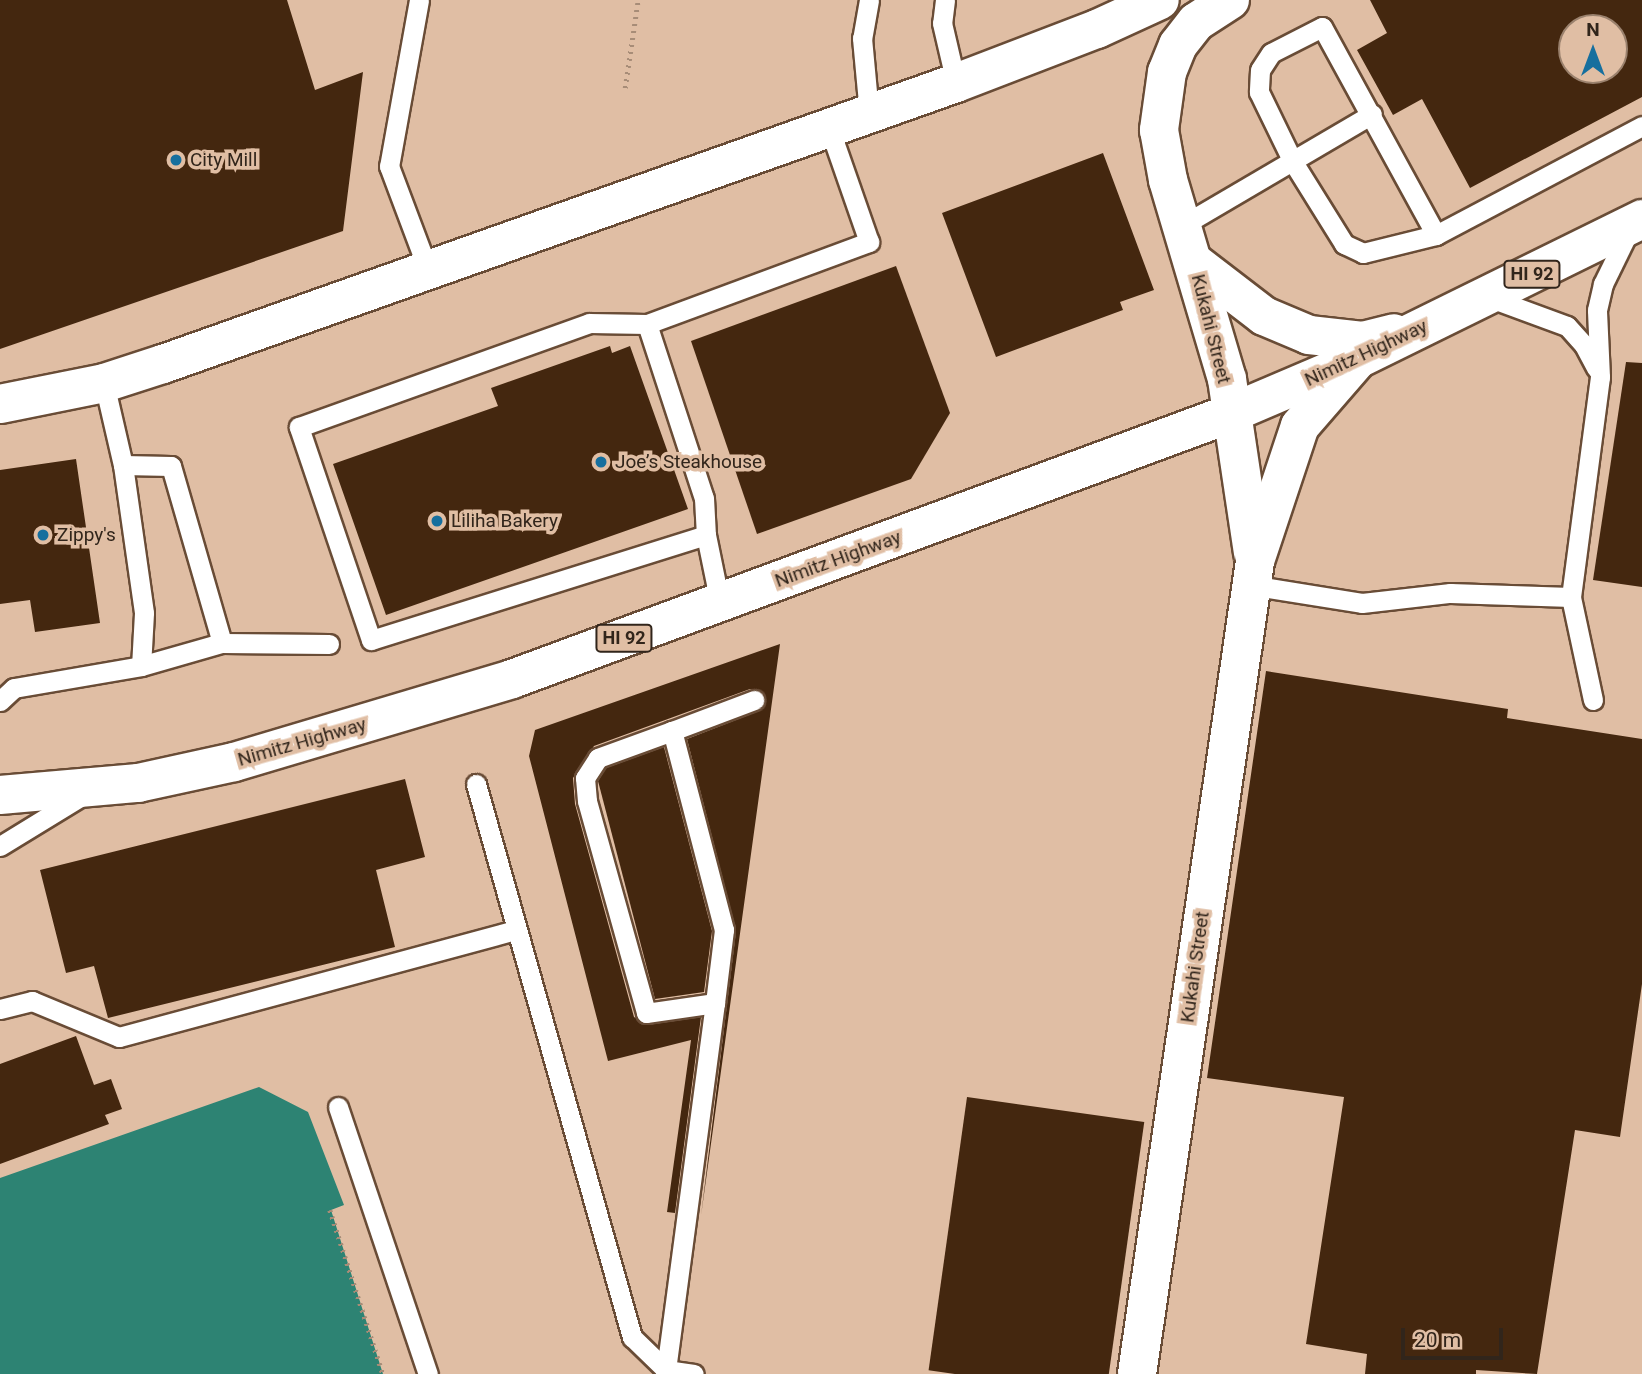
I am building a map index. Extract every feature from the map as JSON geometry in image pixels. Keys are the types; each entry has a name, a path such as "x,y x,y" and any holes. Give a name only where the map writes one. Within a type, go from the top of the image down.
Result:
{"main road":[{"path":"0,404 104,383 956,83 1097,29 1160,0"},
{"name":"Kukahi Street","path":"1230,0 1196,22 1178,45 1167,72 1159,130 1182,226 1227,379 1229,414 1252,573"},
{"name":"Nimitz Highway","path":"0,795 94,788 234,762 388,718 720,603 1229,414 1358,359 1637,221"},
{"name":"Kukahi Street","path":"1195,263 1264,316 1309,335 1363,341 1431,323"},
{"name":"Kukahi Street","path":"1137,1374 1252,573 1300,426 1358,359"}],"lane":[{"path":"419,0 389,166 428,270"},
{"path":"869,0 862,38 869,113"},
{"path":"945,0 942,23 956,83"},
{"path":"1436,234 1322,27 1271,53 1260,69 1259,92 1293,162 1343,244 1353,250 1376,253 1436,234 1642,126"},
{"path":"1182,226 1372,114"},
{"path":"706,535 371,640 299,427 589,323 647,324 869,242 829,127"},
{"path":"1594,700 1571,597 1600,377 1597,310 1602,284 1637,221"},
{"path":"1488,297 1567,326 1584,345 1600,377"},
{"path":"647,324 704,498 706,535 720,603"},
{"path":"104,383 123,465 144,613 141,666"},
{"path":"123,465 171,466 222,643"},
{"path":"1252,573 1362,603 1450,593 1571,597"},
{"path":"0,701 14,688 141,666 222,643 329,644"},
{"path":"715,1003 646,1013 587,801 585,778 598,758 754,700"},
{"path":"666,1372 724,930 671,731"},
{"path":"476,784 515,930 632,1336 666,1372 694,1374"},
{"path":"0,846 94,788"},
{"path":"0,1009 32,1001 119,1037 515,930"},
{"path":"338,1107 428,1374"}],"path":[{"path":"625,88 638,0"},
{"path":"330,1210 383,1374"}],"water":[{"path":"259,1087 308,1112 344,1205 331,1210 383,1374 0,1374 0,1178"}],"building":[{"name":"City Mill","path":"0,0 287,0 315,90 363,72 343,231 0,349"},
{"path":"1370,0 1642,0 1642,97 1470,188 1422,99 1393,115 1357,50 1387,33"},
{"path":"1103,153 1154,290 1120,302 1123,310 996,357 942,213"},
{"path":"896,266 950,413 911,479 757,534 691,341"},
{"path":"610,346 612,353 630,346 688,509 386,615 333,464 498,406 491,388"},
{"path":"1626,362 1642,363 1642,587 1593,580"},
{"name":"Zippy's","path":"76,459 100,623 35,632 30,600 0,604 0,470"},
{"path":"780,644 701,1216 736,931 687,739 759,711 765,695 750,689 594,746 573,778 575,804 634,1017 647,1025 701,1017 675,1213 667,1212 691,1040 608,1061 529,756 535,730"},
{"path":"1266,671 1508,709 1507,718 1642,739 1642,984 1620,1137 1575,1130 1537,1374 1476,1370 1476,1374 1365,1374 1367,1354 1306,1344 1344,1097 1207,1078"},
{"path":"664,747 712,931 704,992 655,999 598,781 606,768"},
{"path":"405,779 425,857 376,870 395,947 108,1018 94,966 66,973 40,870"},
{"path":"76,1036 94,1085 111,1079 122,1109 105,1115 109,1124 0,1164 0,1064"},
{"path":"967,1097 1144,1122 1109,1374 955,1374 929,1370"}],"place":[{"name":"City Mill","path":"176,160"},
{"name":"Joe’s Steakhouse","path":"601,462"},
{"name":"Liliha Bakery","path":"437,521"},
{"name":"Zippy's","path":"43,535"}]}
